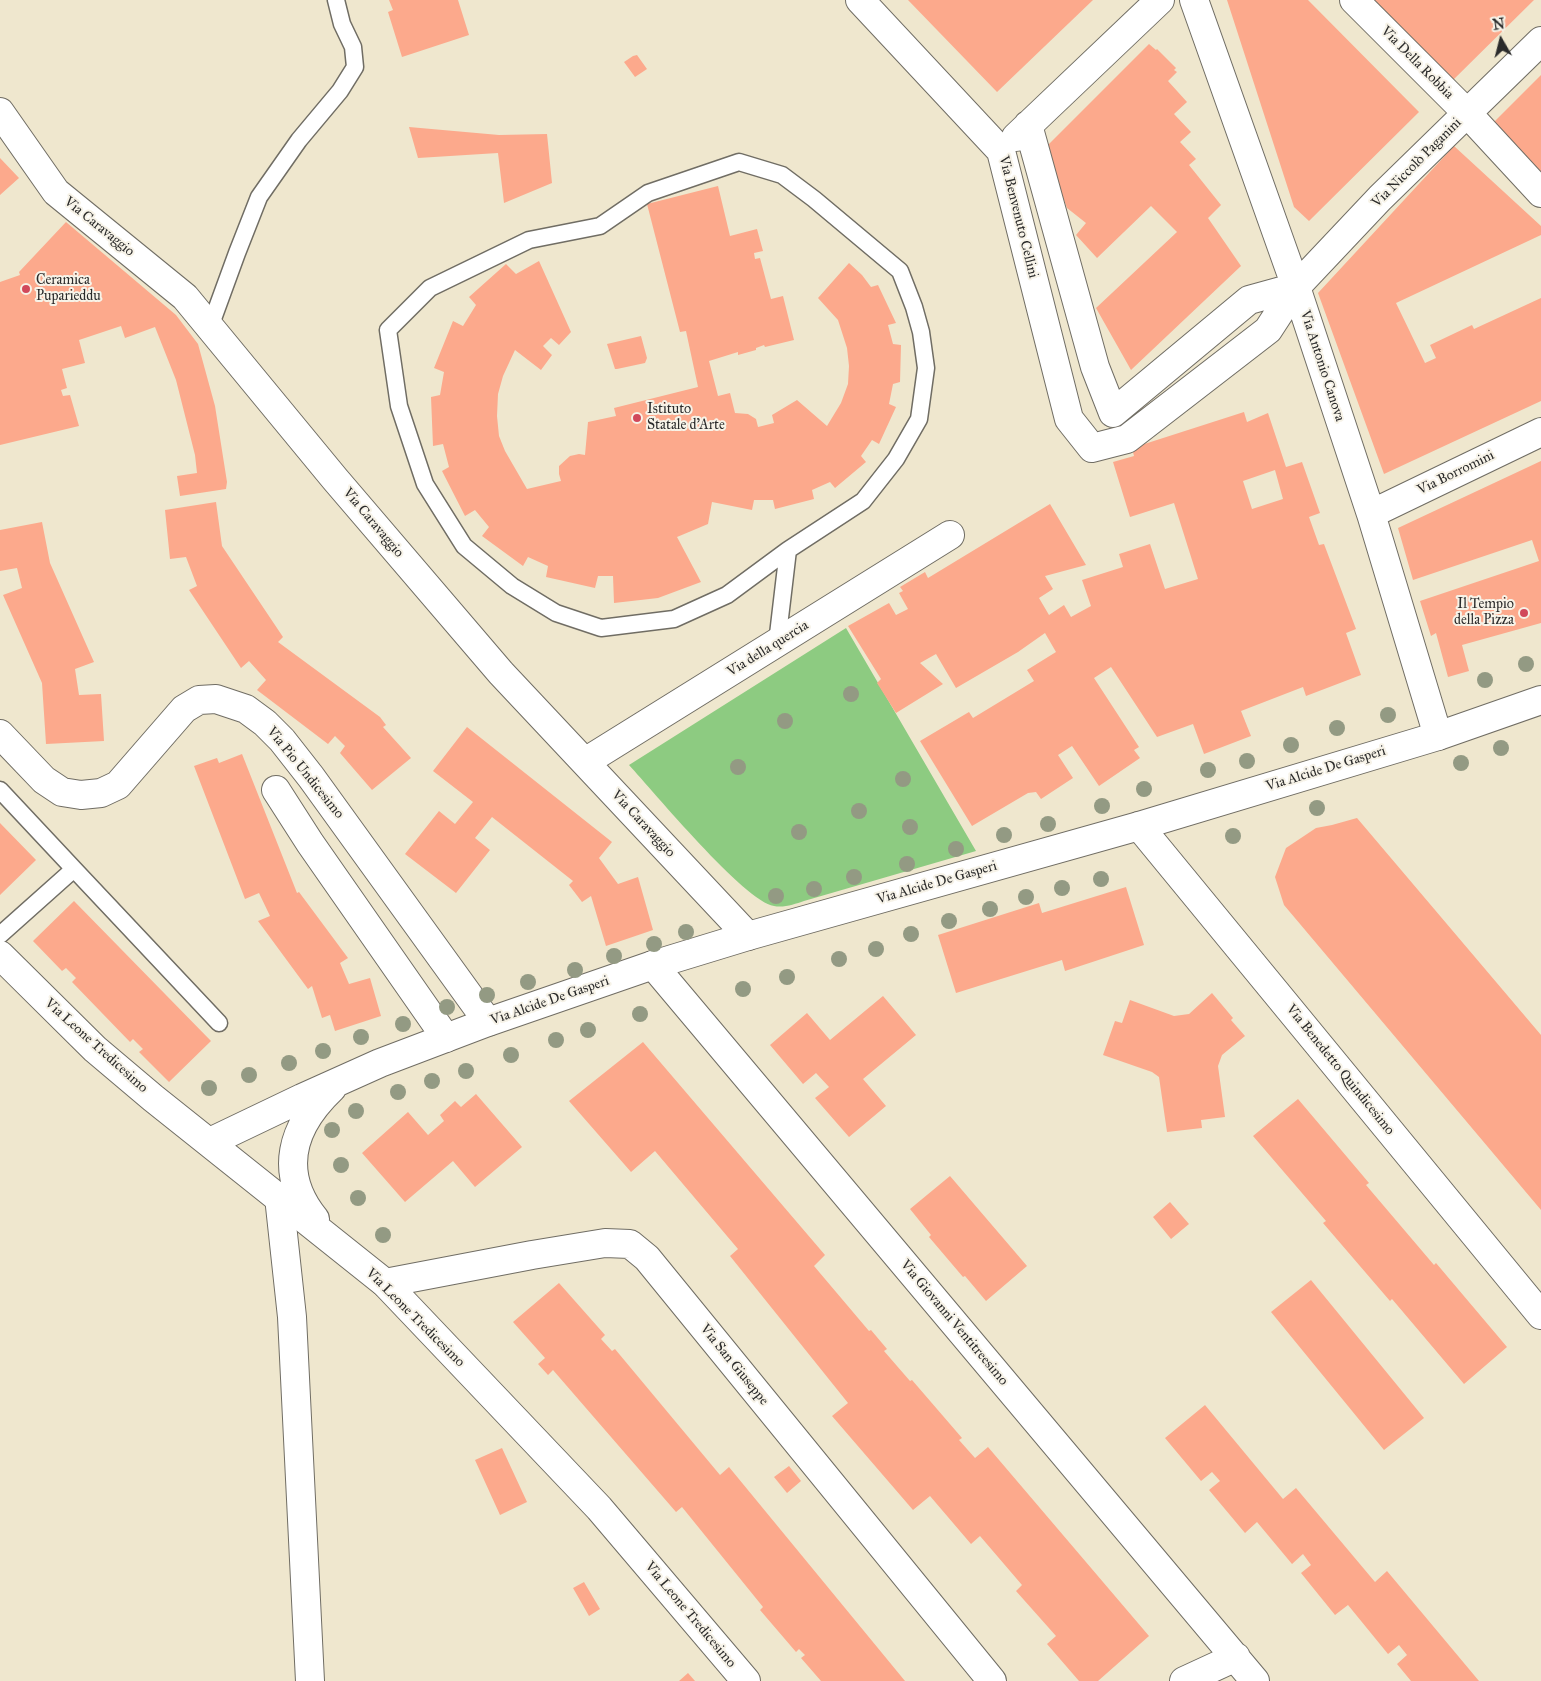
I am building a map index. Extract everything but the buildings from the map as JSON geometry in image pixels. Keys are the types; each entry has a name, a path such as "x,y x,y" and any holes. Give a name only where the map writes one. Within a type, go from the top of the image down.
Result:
{"street":[{"name":"Via Benvenuto Cellini","path":"860,0 1001,151 1069,419 1092,448"},
{"path":"1001,151 1160,0"},
{"name":"Via Antonio Canova","path":"1194,0 1296,287 1371,514 1438,736"},
{"name":"Via Della Robbia","path":"1354,0 1467,113 1541,193"},
{"name":"Via Niccolò Paganini","path":"1092,448 1127,439 1268,330 1296,287 1380,198 1541,42"},
{"name":"Via Caravaggio","path":"0,112 56,192 185,297 470,638 748,936"},
{"path":"1028,125 1095,367 1112,413 1249,300 1296,287"},
{"name":"Via Borromini","path":"1371,514 1541,432"},
{"name":"Via della quercia","path":"585,762 950,535"},
{"name":"Via Pio Undicesimo","path":"0,734 44,780 62,792 81,795 101,793 118,785 184,709 199,700 216,699 246,709 265,723 282,740 311,777 488,1022"},
{"name":"Via Alcide De Gasperi","path":"210,1142 380,1063 488,1022 653,965 748,936 1139,826 1438,736 1541,700"},
{"path":"276,790 310,843 446,1038"},
{"name":"Via Benedetto Quindicesimo","path":"1139,826 1541,1315"},
{"name":"Via Leone Tredicesimo","path":"0,955 95,1049 385,1283 599,1508 746,1681"},
{"name":"Via Giovanni Ventitreesimo","path":"653,965 1255,1681"},
{"name":"Via Alcide De Gasperi","path":"244,1170 275,1164 287,1152 316,1103 339,1081"},
{"name":"Via Alcide De Gasperi","path":"299,1130 292,1156 296,1186 310,1212 336,1244"},
{"path":"278,1197 292,1317 310,1681"},
{"name":"Via San Giuseppe","path":"385,1283 605,1243 630,1244 647,1258 992,1681"},
{"path":"1184,1681 1236,1657"}],"lane":[{"path":"210,327 259,197 298,140 340,91 355,67 353,47 342,24 336,0"},
{"path":"739,162 782,175 814,198 900,271 921,332 926,368 918,419 896,459 863,501 788,550 727,595 674,619 601,628 556,613 512,586 464,546 425,484 399,406 388,330 430,288 529,240 600,226 648,193 739,162"},
{"path":"777,643 788,550"},
{"path":"0,790 219,1023"},
{"path":"0,935 74,869"}],"green space":[{"path":"846,628 976,851 793,904 774,906 760,900 742,886 700,844 629,765"}],"place":[{"name":"Ceramica Puparieddu","path":"26,289"},
{"name":"Istituto Statale d'Arte","path":"637,418"},
{"name":"Il Tempio della Pizza","path":"1524,613"}]}
